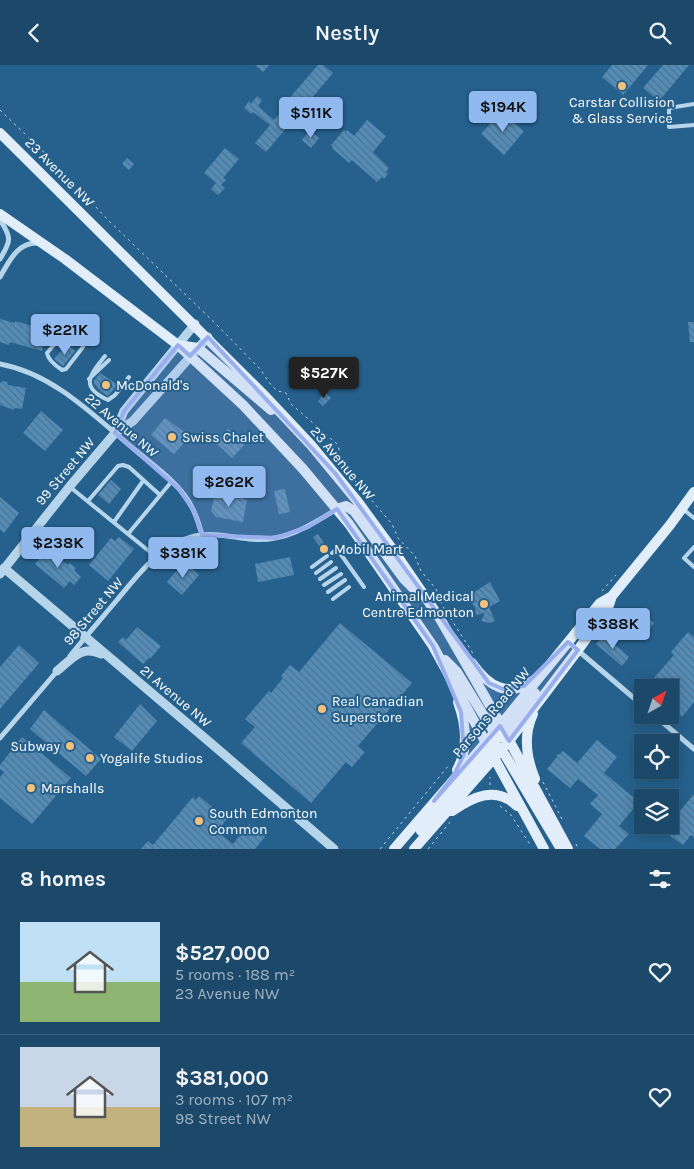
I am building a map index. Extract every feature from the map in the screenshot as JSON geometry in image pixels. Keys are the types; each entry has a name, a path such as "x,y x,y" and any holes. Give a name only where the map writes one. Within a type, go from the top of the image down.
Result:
{"main road":[{"name":"23 Avenue NW","path":"0,133 208,337 311,445 358,502 439,617 497,741 523,812 544,849"},
{"name":"23 Avenue NW","path":"0,214 91,277 178,345 268,430 337,509 384,573 446,668 571,846"},
{"path":"178,345 198,348 311,445"},
{"name":"Parsons Road NW","path":"412,849 442,817 550,663 600,603 612,596 683,509 694,492"},
{"path":"337,509 346,506 354,511 404,579 433,608"},
{"name":"Parsons Road NW","path":"394,849 434,801 497,741 555,680 608,608 612,596"},
{"path":"439,617 450,630 477,671 489,683 497,687 509,689 524,686 534,680 550,663"},
{"path":"412,849 425,826 497,741 554,668 566,645"},
{"path":"433,646 457,672 561,849"},
{"path":"434,801 459,768 464,754 464,719 446,668"},
{"path":"555,680 531,718 526,736 527,752 538,786 571,846"},
{"path":"442,817 471,799 491,795 507,797 523,812"}],"street":[{"path":"0,220 10,237 0,259"},
{"path":"0,277 20,248 30,243 44,243"},
{"name":"99 Street NW","path":"115,433 124,411 195,324"},
{"name":"99 Street NW","path":"1,569 115,433 133,421 208,337"},
{"name":"22 Avenue NW","path":"0,364 41,378 77,402 172,481 185,496 194,511 202,535"},
{"name":"98 Street NW","path":"0,738 155,557 177,543 202,535 254,539 276,538 308,527 337,509"},
{"name":"21 Avenue NW","path":"1,569 122,668 334,849"},
{"path":"566,645 578,651 634,698"},
{"path":"57,671 78,654 91,650 122,668"},
{"path":"665,724 694,749"}],"lane":[{"path":"694,104 669,108 669,127 694,125"},
{"path":"68,335 59,339 47,353 48,358 59,369 66,369 83,347"},
{"path":"107,358 93,370 89,379 91,386 108,400 115,395 129,377"},
{"path":"88,501 118,466 123,465 129,467 160,495"},
{"path":"114,522 144,481"},
{"path":"128,534 172,481"},
{"path":"70,486 155,557"},
{"path":"683,509 694,518"},
{"path":"694,547 684,558 694,567"},
{"path":"332,553 337,549 364,587"},
{"path":"336,558 341,555"},
{"path":"312,567 327,556"},
{"path":"341,564 345,561"},
{"path":"316,573 331,562"},
{"path":"345,571 350,567"},
{"path":"320,579 336,568"},
{"path":"328,592 354,573"},
{"path":"324,585 341,574"},
{"path":"354,583 359,580"},
{"path":"333,599 349,587"}],"path":[{"path":"0,110 144,254"},
{"path":"501,711 504,692"},
{"path":"380,849 452,762"},
{"path":"490,775 490,791"},
{"path":"541,778 565,824"},
{"path":"499,805 511,815 530,846"},
{"path":"428,849 456,815"},
{"path":"571,846 578,849"}],"highlighted area":[{"path":"208,337 335,473 489,683 503,689 524,686 568,642 578,650 509,741 500,726 434,801 454,775 464,754 461,712 433,646 337,509 308,527 276,538 202,535 194,511 179,489 115,433 124,411 178,345 190,356"}],"building":[{"path":"255,65 269,65 263,72"},
{"path":"318,65 323,65 333,73 266,152 255,143 270,125 253,112 251,114 244,108 249,101 251,104 257,96 262,100 258,106 274,120 282,111 280,109"},
{"name":"Carstar Collision & Glass Service","path":"612,65 648,65 623,95 602,77"},
{"path":"663,65 689,65 659,101 643,88"},
{"path":"501,111 524,131 504,155 481,134"},
{"path":"367,120 386,136 373,152 389,168 386,172 388,174 384,179 382,177 377,182 352,160 349,163 331,145 344,130 346,132 347,130 354,136"},
{"path":"310,130 319,138 311,148 302,140"},
{"path":"225,148 239,159 223,178 226,180 221,185 225,188 218,195 211,189 216,183 204,173"},
{"path":"127,158 134,164 129,170 122,164"},
{"path":"0,319 48,330 42,351 10,342 9,345 0,342"},
{"path":"688,322 694,322 694,342 690,342"},
{"path":"69,345 75,351 63,366 54,359"},
{"path":"302,366 313,375 306,383 295,374"},
{"name":"McDonald's","path":"100,373 118,385 108,396 101,392 94,384"},
{"path":"3,381 7,382 8,385 26,388 22,409 15,408 14,410 0,405 0,383"},
{"path":"325,392 331,398 323,406 318,401"},
{"path":"41,411 63,430 45,451 23,433"},
{"name":"Swiss Chalet","path":"165,418 190,436 174,454 151,435"},
{"path":"228,429 241,439 244,445 232,458 215,442"},
{"path":"111,480 121,489 109,504 98,495"},
{"path":"285,489 290,512 279,514 274,491"},
{"path":"215,494 233,497 234,495 247,500 243,522 216,517 211,511"},
{"path":"0,497 19,513 4,533 0,529"},
{"path":"318,534 328,552 324,553 313,537"},
{"path":"119,537 134,549 108,581 89,565 111,538 115,541"},
{"path":"47,549 68,565 70,563 76,568 74,570 81,577 74,585 70,581 64,588 35,564"},
{"path":"290,557 294,575 258,582 255,564"},
{"path":"184,562 199,575 182,595 167,582"},
{"name":"Animal Medical Centre Edmonton","path":"490,582 500,601 489,607 495,621 490,623 481,621 485,613 476,615 475,607 467,597"},
{"path":"642,613 654,623 648,631 635,620"},
{"name":"Real Canadian Superstore","path":"340,623 412,683 358,746 365,752 352,767 346,762 311,803 241,743 255,727 245,719 269,691 271,693 283,678 281,676 290,665 299,672"},
{"path":"137,627 161,646 143,664 118,642 123,637 126,640"},
{"path":"688,632 694,637 694,702 682,717 679,714 679,679 653,679 674,655 671,652"},
{"path":"604,635 629,657 622,666 596,644"},
{"path":"19,645 39,663 0,709 0,667"},
{"path":"140,704 157,721 132,751 114,737"},
{"path":"44,710 101,759 86,776 30,729"},
{"name":"Marshalls","path":"22,737 71,778 32,824 0,798 0,777 4,772 0,769 0,765"},
{"path":"597,740 617,757 604,773 634,798 634,808 619,826 629,834 615,849 600,849 584,836 602,814 590,804 598,795 578,779 570,788 547,769 557,755 563,751 577,763"},
{"path":"694,794 694,837 691,835 683,845 670,834 679,834 679,812"},
{"name":"South Edmonton Common","path":"199,796 227,819 217,831 233,844 249,824 265,837 255,849 141,849 148,841 153,845 193,797 196,800"}],"place":[{"name":"Carstar Collision & Glass Service","path":"622,86"},
{"name":"McDonald's","path":"106,385"},
{"name":"Swiss Chalet","path":"172,437"},
{"name":"Mobil Mart","path":"324,549"},
{"name":"Animal Medical Centre Edmonton","path":"484,604"},
{"name":"Real Canadian Superstore","path":"322,709"},
{"name":"Subway","path":"70,746"},
{"name":"Yogalife Studios","path":"90,758"},
{"name":"Marshalls","path":"31,788"},
{"name":"South Edmonton Common","path":"199,821"}]}
